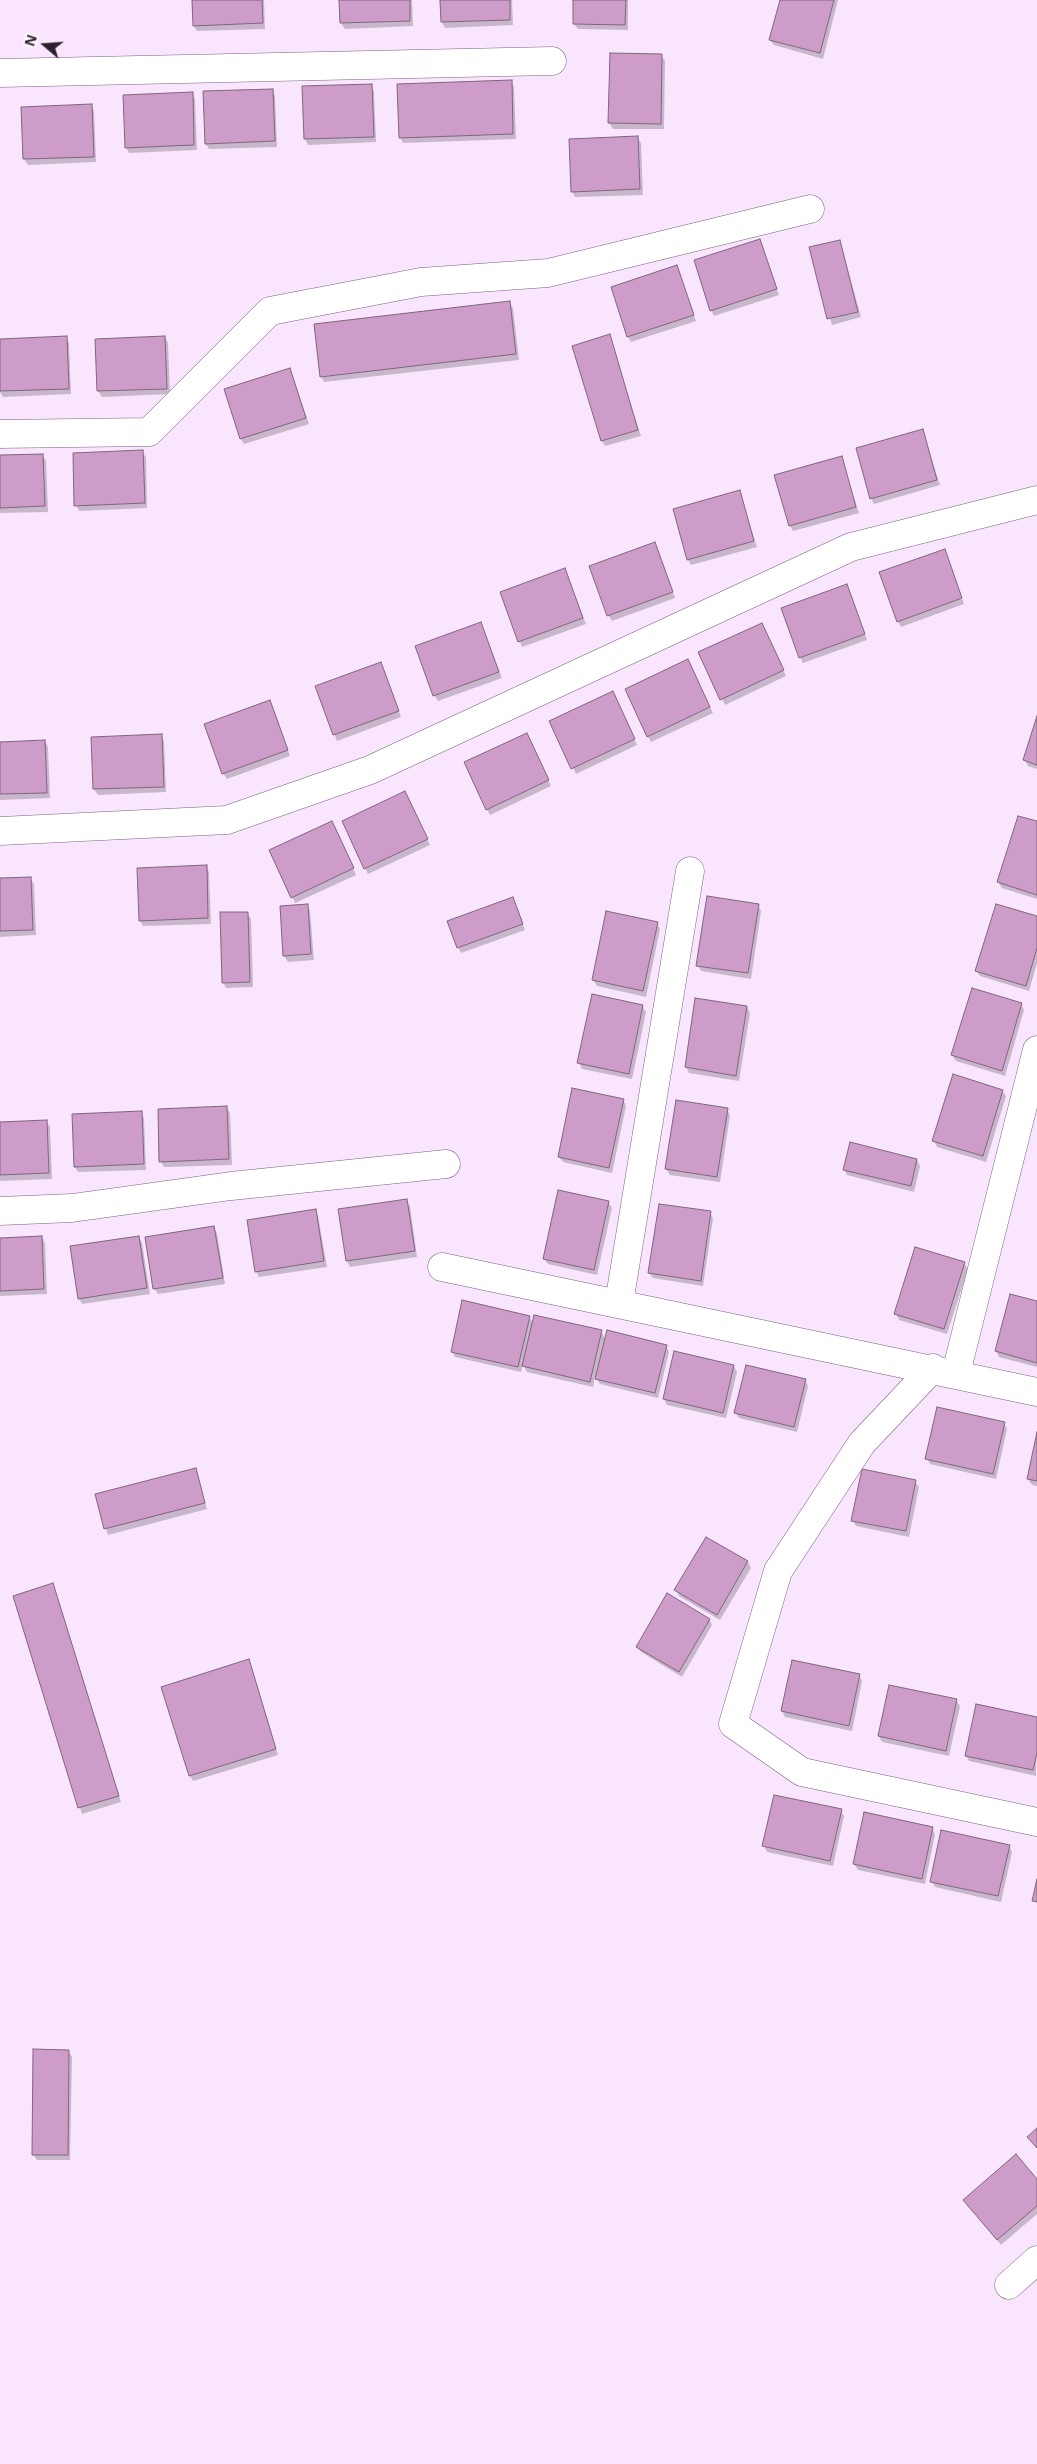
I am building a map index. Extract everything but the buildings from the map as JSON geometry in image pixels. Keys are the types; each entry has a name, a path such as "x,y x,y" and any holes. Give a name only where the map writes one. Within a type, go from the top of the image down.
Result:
{"street":[{"path":"0,73 552,61"},
{"path":"0,434 150,432 270,311 421,282 548,273 810,209"},
{"path":"0,831 227,820 370,770 851,547 1037,500"},
{"path":"619,1303 690,871"},
{"path":"1037,1050 945,1371 862,1443 778,1571 733,1724 802,1772 1037,1822"},
{"path":"0,1210 72,1208 231,1186 446,1164"},
{"path":"442,1267 945,1371 1037,1392"},
{"path":"1010,2285 1037,2260"}]}
